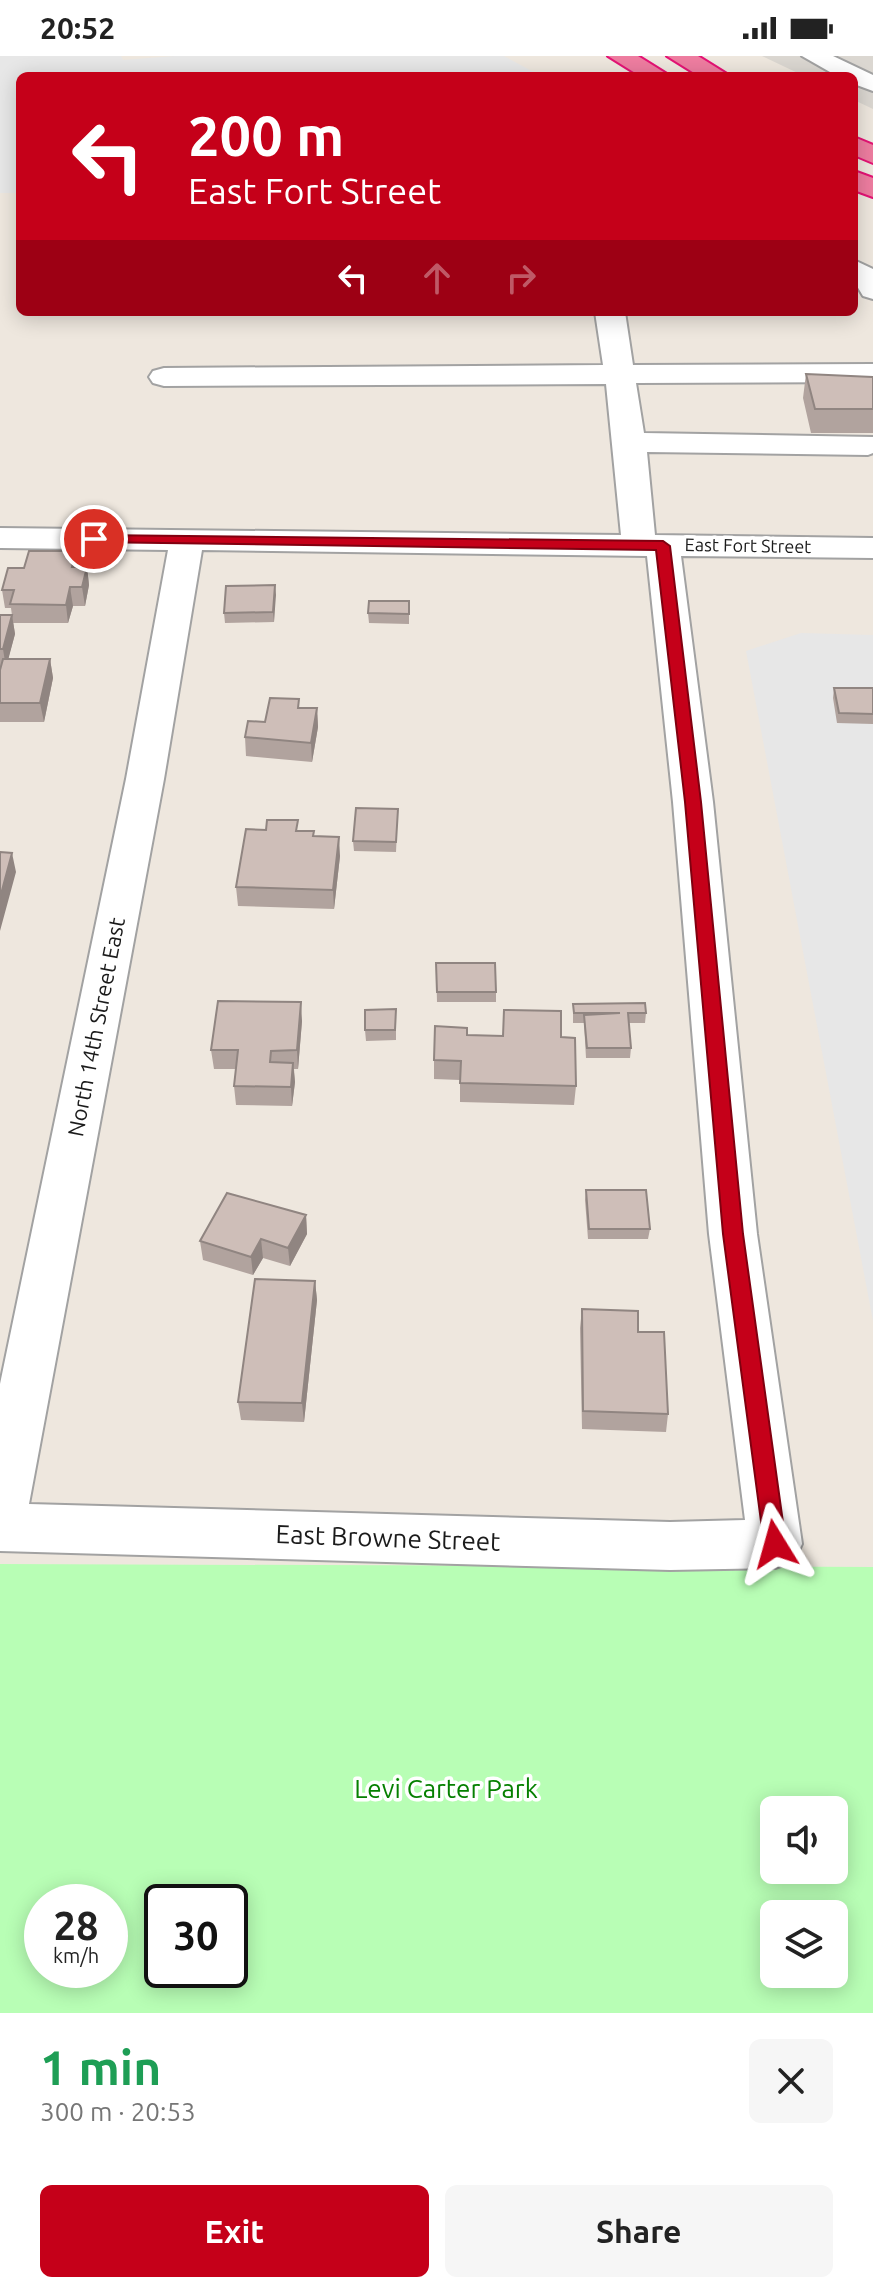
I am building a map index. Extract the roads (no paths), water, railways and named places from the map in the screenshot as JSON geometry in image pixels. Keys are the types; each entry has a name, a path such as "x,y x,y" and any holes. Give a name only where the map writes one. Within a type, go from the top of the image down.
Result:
{"highway":[{"path":"620,56 650,72"},
{"path":"679,56 710,72"}],"street":[{"path":"814,56 848,72"},
{"path":"858,272 870,279 873,290"},
{"path":"611,316 630,442 651,546"},
{"path":"164,377 873,373"},
{"path":"630,442 868,445"},
{"name":"East Fort Street","path":"0,538 873,548"},
{"name":"North 14th Street East","path":"0,1513 139,810 187,541"},
{"name":"East Browne Street","path":"0,1527 670,1546 775,1544 733,1234 695,817 651,546"}],"park label":[{"name":"Levi Carter Park","path":"446,1789"}]}
